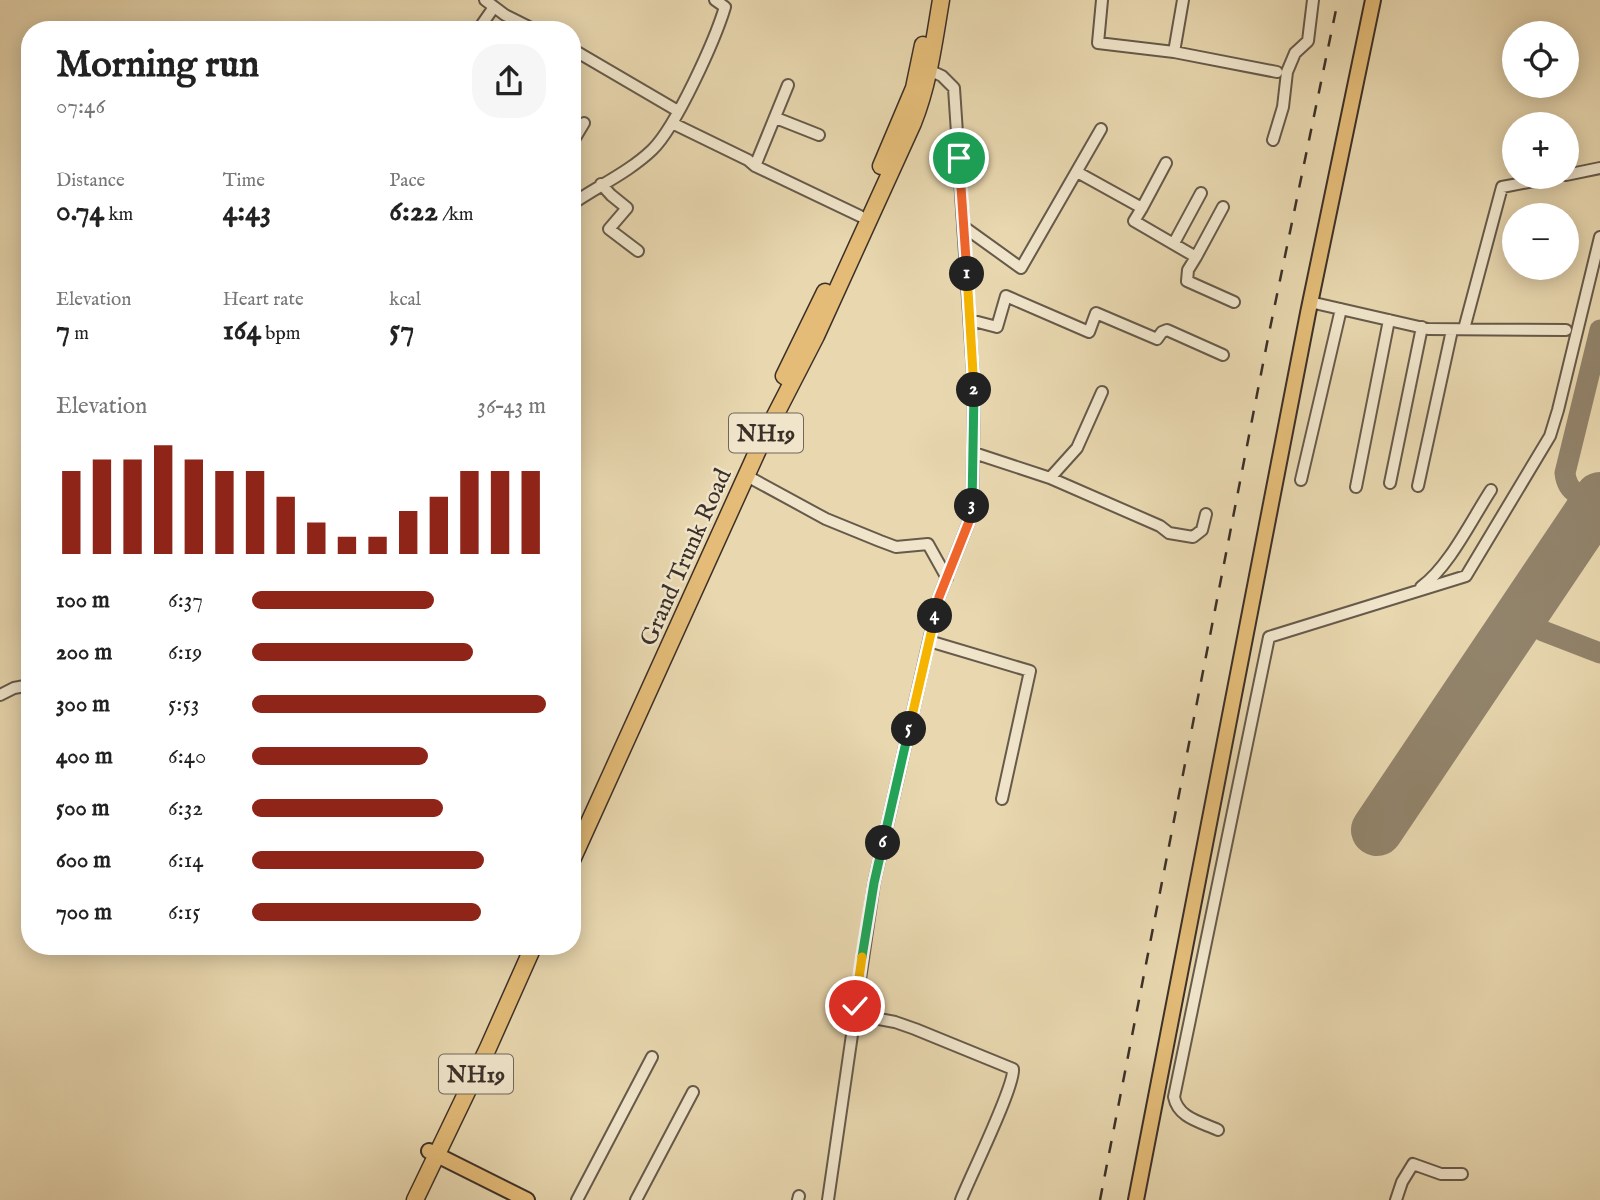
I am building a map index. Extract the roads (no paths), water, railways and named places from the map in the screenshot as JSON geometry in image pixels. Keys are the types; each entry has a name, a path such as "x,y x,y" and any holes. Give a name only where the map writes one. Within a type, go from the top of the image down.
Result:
{"highway":[{"name":"Grand Trunk Road","path":"581,816 741,464 860,216 914,88 931,0"},
{"name":"Grand Trunk Road","path":"581,840 747,476 816,336 921,103 942,0"},
{"name":"NH19","path":"415,1200 520,955"},
{"name":"NH19","path":"406,1200 433,1153 529,955"}],"main road":[{"path":"1136,1200 1310,302 1373,0"},
{"path":"433,1153 527,1200"}],"street":[{"path":"1102,0 1098,43 1174,52 1278,72"},
{"path":"1174,52 1183,0"},
{"path":"1273,141 1282,115 1287,72 1295,53 1308,41 1313,0"},
{"path":"581,196 634,165 654,148 672,123 719,25 723,2"},
{"path":"482,21 490,4 519,21"},
{"path":"581,54 678,111"},
{"path":"828,1200 874,883 939,597 972,514 974,389 954,88 942,76 929,70"},
{"path":"755,166 788,85"},
{"path":"776,118 819,135"},
{"path":"581,128 584,123"},
{"path":"672,123 860,216"},
{"path":"964,227 1021,268 1101,129"},
{"path":"1166,163 1134,221 1196,257"},
{"path":"1579,172 1600,168"},
{"path":"1077,172 1142,208"},
{"path":"601,184 627,208 609,229 638,251"},
{"path":"1464,329 1502,187"},
{"path":"1174,243 1201,193"},
{"path":"1223,208 1188,270 1187,281 1234,302"},
{"path":"1218,1130 1184,1115 1176,1108 1174,1097 1269,637 1466,576 1550,436 1559,410 1600,237"},
{"path":"970,320 998,327 1006,296 1089,332 1096,313 1157,340 1162,332 1167,330 1223,355"},
{"path":"1310,302 1422,327 1452,330 1566,330"},
{"path":"1301,480 1341,309"},
{"path":"1356,487 1389,320"},
{"path":"1390,483 1422,327"},
{"path":"1418,486 1452,330"},
{"path":"1050,478 1077,448 1102,392"},
{"path":"974,453 1050,478 1160,526 1169,533 1193,537 1202,530 1206,514"},
{"path":"747,476 826,519 880,541 896,547 928,544 947,578"},
{"path":"1413,593 1429,582 1491,490"},
{"path":"929,641 1030,671 1002,799"},
{"path":"0,695 21,687"},
{"path":"855,1006 879,1019 915,1029 1013,1069 1014,1075 961,1200"},
{"path":"577,1200 652,1057"},
{"path":"636,1200 693,1092"},
{"path":"1396,1200 1402,1182 1413,1164 1441,1174 1462,1174"}],"railway":[{"path":"1100,1200 1268,338 1338,0"}]}
